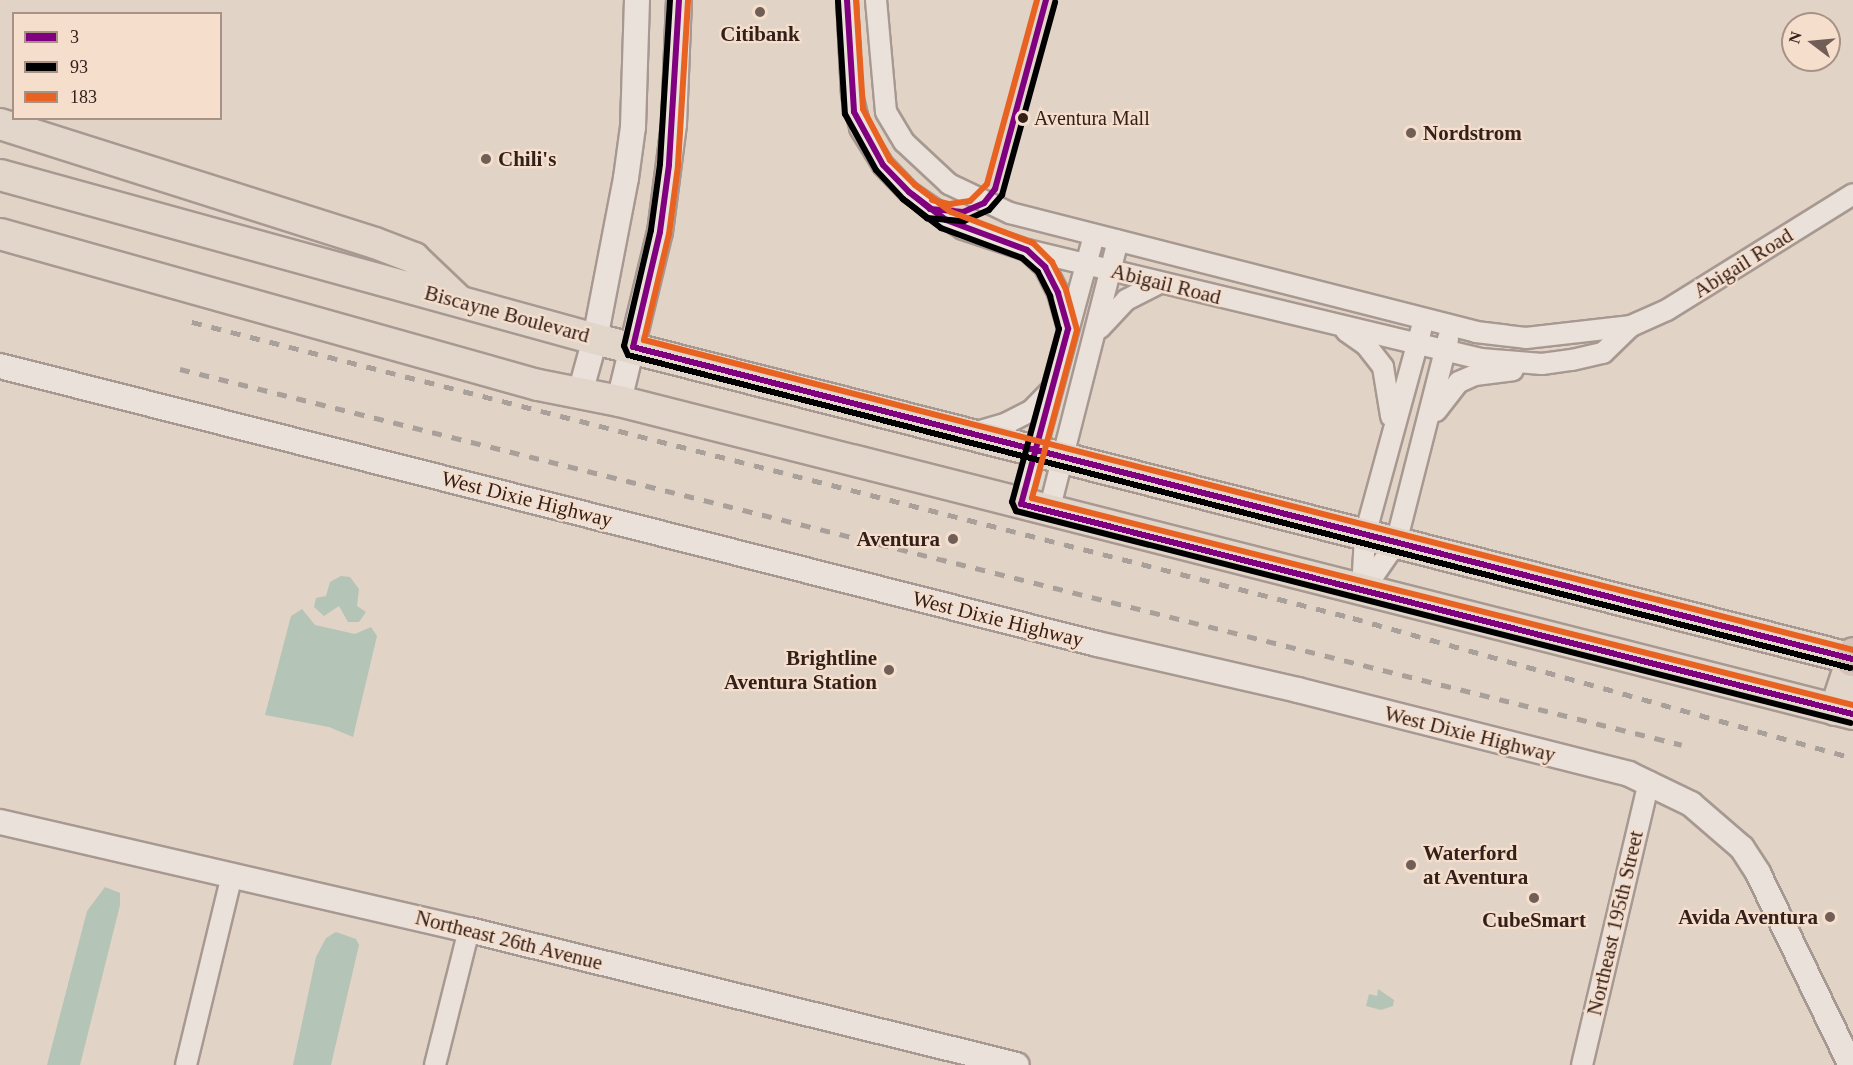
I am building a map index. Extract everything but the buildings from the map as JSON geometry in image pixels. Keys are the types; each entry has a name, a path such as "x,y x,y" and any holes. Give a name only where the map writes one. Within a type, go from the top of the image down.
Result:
{"main road":[{"path":"0,124 375,243 414,258 460,302"},
{"name":"Biscayne Boulevard","path":"0,175 595,339 1853,657"},
{"path":"0,234 580,393 619,400 1362,592 1844,712 1853,657"}],"street":[{"path":"580,393 595,339 633,127 637,0"},
{"path":"619,400 660,232 669,165 679,0"},
{"name":"Abigail Road","path":"847,0 854,112 883,165 909,192 946,220 986,238 1160,283 1481,359 1533,363 1572,360 1603,352 1631,326"},
{"name":"Abigail Road","path":"876,0 886,112 917,157 949,184 984,203 1094,235 1452,326 1526,338 1631,326 1667,310 1853,194"},
{"path":"1035,508 1049,454 1052,388 1094,235"},
{"path":"1035,508 1049,454 1094,338 1118,241"},
{"path":"1027,250 1045,267 1058,293 1068,329"},
{"path":"1094,338 1112,310 1160,283"},
{"path":"1362,592 1365,535 1424,319"},
{"path":"1337,324 1366,345 1383,367 1391,404 1391,439"},
{"path":"1362,592 1396,543 1452,326"},
{"path":"1421,443 1439,403 1459,382 1533,363"},
{"name":"West Dixie Highway","path":"0,366 1097,644 1298,690 1648,782 1707,815 1747,855 1851,1065"},
{"path":"970,434 1007,423 1031,411 1052,388"},
{"name":"Northeast 195th Street","path":"1582,1065 1648,782"},
{"name":"Northeast 26th Avenue","path":"1,825 469,930 1017,1065"},
{"path":"186,1065 232,875"},
{"path":"435,1065 469,930"}],"shaded area":[{"path":"341,576 350,577 359,589 357,606 366,612 359,622 348,622 339,606 324,616 314,607 316,598 326,596 330,582"},
{"path":"302,609 315,625 355,634 371,627 377,636 353,737 329,727 265,715 291,616"},
{"path":"105,887 120,893 120,905 80,1065 47,1065 87,911"},
{"path":"336,932 356,939 359,945 331,1065 293,1065 316,957 326,938"},
{"path":"1378,989 1394,1000 1393,1006 1381,1010 1366,1006 1369,994 1377,996"}],"railway":[{"path":"192,322 1353,618 1853,758"},
{"path":"180,369 1682,745"}],"transit line":[{"name":"93","path":"670,0 660,164 651,230 624,346 628,355 1851,668"},
{"name":"3","path":"679,0 669,165 660,232 633,347 1853,659"},
{"name":"3","path":"847,0 854,112 883,165 909,192 946,220 1027,250 1045,267 1058,293 1068,329 1021,504 1853,714"},
{"name":"183","path":"856,0 863,109 890,160 915,185 951,212 1033,243 1052,262 1066,290 1077,330 1032,498 1853,705"},
{"name":"183","path":"932,200 950,204 970,201 987,184 1037,0"},
{"name":"3","path":"913,195 930,209 963,212 984,203 995,189 1046,0"},
{"name":"183","path":"688,1 678,166 669,234 644,340 1853,650"},
{"name":"93","path":"838,1 845,114 876,170 903,199 941,228 1022,258 1038,272 1050,296 1059,329 1012,502 1016,511 1851,723"},
{"name":"93","path":"907,202 927,218 964,221 989,210 1002,195 1055,2"}],"place":[{"name":"Citibank","path":"760,12"},
{"name":"Aventura Mall","path":"1023,118"},
{"name":"Nordstrom","path":"1411,133"},
{"name":"Chili's","path":"486,159"},
{"name":"Aventura","path":"953,539"},
{"name":"Brightline Aventura Station","path":"889,670"},
{"name":"Waterford at Aventura","path":"1411,865"},
{"name":"CubeSmart","path":"1534,898"},
{"name":"Avida Aventura","path":"1830,917"}]}
